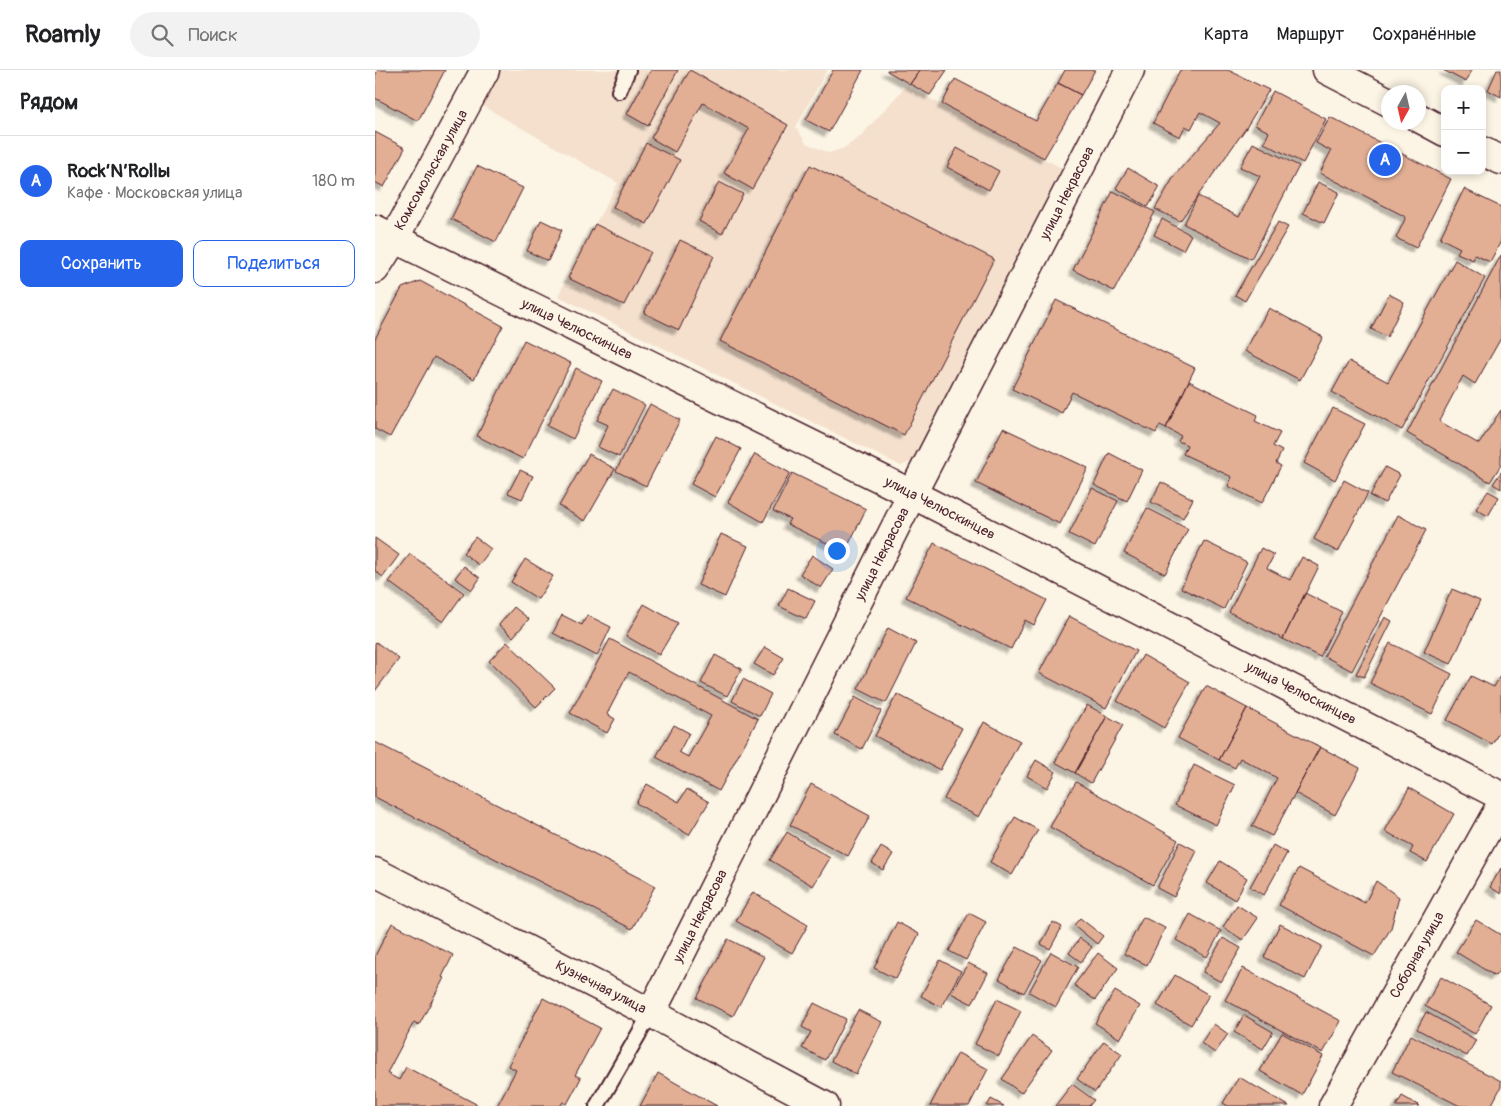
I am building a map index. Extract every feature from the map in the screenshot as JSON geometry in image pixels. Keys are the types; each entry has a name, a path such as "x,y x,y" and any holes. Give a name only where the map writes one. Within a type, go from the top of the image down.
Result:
{"street":[{"name":"Комсомольская улица","path":"375,270 384,234 485,70"},
{"name":"улица Некрасова","path":"651,1013 912,494 1130,70"},
{"path":"1327,70 1381,98"},
{"path":"1426,122 1441,130"},
{"path":"1486,152 1501,160"},
{"name":"улица Челюскинцев","path":"384,234 912,494 1501,796"},
{"name":"Соборная улица","path":"1333,1106 1501,805"},
{"name":"Кузнечная улица","path":"375,872 651,1013 825,1106"}],"lane":[{"path":"619,91 628,70"},
{"path":"597,1106 651,1013"}],"shaded area":[{"path":"500,70 827,70 796,127 806,143 829,153 844,148 861,136 906,86 1062,168 915,460 901,466 558,296 618,183 481,105"}],"building":[{"path":"378,70 445,70 418,121 375,98 375,76"},
{"path":"651,70 678,70 648,126 627,114"},
{"path":"690,70 788,125 752,189 724,173 749,129 703,103 675,152 651,138"},
{"path":"833,70 863,70 829,132 806,120"},
{"path":"887,70 920,70 910,84"},
{"path":"920,70 947,70 930,95 910,84"},
{"path":"1065,70 1095,70 1081,95 1058,83"},
{"path":"1180,70 1228,70 1269,90 1246,128 1180,221 1155,209 1175,175 1220,123 1200,112 1191,129 1185,126 1180,137 1153,123"},
{"path":"1443,70 1472,70 1466,82"},
{"path":"1497,70 1501,70 1501,97 1488,90"},
{"path":"955,79 1036,121 1058,83 1081,95 1044,158 942,104"},
{"path":"1273,91 1326,119 1303,163 1264,143 1269,132 1255,125"},
{"path":"1330,117 1451,179 1416,248 1396,238 1406,217 1320,173 1331,151 1316,143"},
{"path":"375,132 405,148 384,187 375,182"},
{"path":"646,143 680,160 647,224 613,207"},
{"path":"1253,143 1299,166 1251,259 1184,224 1198,196 1239,217 1260,176 1240,167"},
{"path":"957,148 999,171 989,190 947,167"},
{"path":"810,165 994,259 904,435 720,341"},
{"path":"477,166 523,188 496,242 451,219"},
{"path":"1128,168 1160,187 1148,207 1116,188"},
{"path":"719,182 743,194 722,234 699,221"},
{"path":"1318,182 1339,192 1324,223 1303,213"},
{"path":"1464,189 1501,207 1501,241 1490,262 1475,255 1473,260 1457,253 1460,248 1440,238"},
{"path":"1113,191 1155,212 1114,291 1073,270"},
{"path":"1162,219 1191,235 1183,250 1154,235"},
{"path":"541,220 562,230 548,261 527,251"},
{"path":"1278,222 1288,227 1245,301 1235,295"},
{"path":"595,224 651,252 624,305 568,278"},
{"path":"680,240 714,256 679,330 644,313"},
{"path":"1501,255 1501,338 1475,384 1463,376 1439,421 1479,444 1501,410 1501,465 1490,482 1407,433"},
{"path":"1455,260 1485,278 1402,430 1332,392 1349,361 1388,382"},
{"path":"420,281 503,326 474,379 434,357 390,437 375,429 375,339 402,288"},
{"path":"1389,294 1404,302 1387,337 1371,329"},
{"path":"1056,300 1195,368 1166,428 1160,425 1156,433 1072,392 1062,413 1012,389"},
{"path":"1269,308 1323,337 1300,380 1245,351"},
{"path":"524,340 571,363 523,459 477,436"},
{"path":"576,368 602,381 573,439 547,426"},
{"path":"1189,381 1258,415 1255,421 1280,433 1273,446 1282,451 1276,463 1281,466 1262,503 1228,486 1232,477 1183,454 1187,445 1178,441 1181,436 1166,428"},
{"path":"613,389 645,405 619,457 598,447 608,425 597,420"},
{"path":"650,404 680,420 646,486 616,471"},
{"path":"1333,408 1365,424 1335,480 1304,463"},
{"path":"1003,428 1088,468 1060,524 976,483"},
{"path":"716,436 741,449 715,497 691,484"},
{"path":"1109,453 1142,470 1127,501 1094,485"},
{"path":"589,454 615,469 585,521 559,506"},
{"path":"755,454 790,473 763,522 728,502"},
{"path":"1385,467 1400,475 1385,503 1370,496"},
{"path":"520,470 533,476 522,499 508,493"},
{"path":"1501,472 1501,489 1493,484"},
{"path":"792,473 866,509 845,552 787,524 790,519 773,511"},
{"path":"1344,480 1368,493 1338,552 1314,539"},
{"path":"1161,482 1193,499 1183,518 1151,502"},
{"path":"1092,488 1118,501 1095,547 1069,534"},
{"path":"1488,491 1499,497 1488,516 1476,509"},
{"path":"1147,508 1188,529 1165,574 1124,553"},
{"path":"1398,515 1426,530 1352,671 1324,656"},
{"path":"721,534 748,546 725,597 698,585"},
{"path":"475,537 491,549 479,565 463,553"},
{"path":"375,538 399,555 383,577 375,571"},
{"path":"1204,541 1247,562 1224,609 1181,588"},
{"path":"934,543 1047,600 1034,625 1025,620 1011,649 906,597"},
{"path":"1261,548 1274,555 1267,568 1290,580 1302,557 1319,566 1283,639 1229,612"},
{"path":"410,554 464,593 443,622 389,582"},
{"path":"812,555 833,569 821,588 800,574"},
{"path":"525,559 553,576 538,599 511,582"},
{"path":"464,566 480,578 472,590 455,578"},
{"path":"788,588 815,601 806,619 779,606"},
{"path":"1452,589 1480,601 1451,664 1424,652"},
{"path":"1305,593 1342,612 1320,657 1283,639"},
{"path":"644,604 678,623 659,655 626,636"},
{"path":"514,607 529,619 513,637 499,625"},
{"path":"562,615 582,625 587,615 611,627 597,656 553,633"},
{"path":"1069,616 1136,651 1106,708 1039,673"},
{"path":"1385,617 1392,621 1364,677 1356,674"},
{"path":"888,628 916,643 886,703 858,689"},
{"path":"610,639 758,719 719,791 656,757 674,725 689,733 679,752 688,757 711,716 629,672 607,714 615,719 607,733 570,713"},
{"path":"507,642 555,688 536,707 489,661"},
{"path":"375,643 399,659 375,691"},
{"path":"1390,643 1452,674 1432,714 1370,683"},
{"path":"765,647 784,658 773,675 754,664"},
{"path":"715,655 742,669 727,696 701,683"},
{"path":"1143,655 1190,682 1164,728 1117,701"},
{"path":"1501,674 1501,729 1492,744 1447,720 1471,676 1494,687"},
{"path":"743,679 771,694 760,716 732,701"},
{"path":"1206,686 1247,708 1219,760 1178,738"},
{"path":"897,694 962,728 940,770 875,736"},
{"path":"855,697 881,711 862,749 835,735"},
{"path":"1087,705 1107,716 1075,773 1055,762"},
{"path":"1247,708 1320,747 1272,836 1252,826 1277,778 1240,758 1235,768 1219,760"},
{"path":"1107,716 1123,725 1091,783 1075,773"},
{"path":"984,722 1020,741 979,817 944,799"},
{"path":"375,742 655,886 632,929 375,797"},
{"path":"1320,747 1360,768 1335,815 1295,793"},
{"path":"1036,760 1056,772 1047,788 1027,776"},
{"path":"1194,765 1235,785 1216,825 1175,805"},
{"path":"1076,782 1178,840 1153,885 1050,827"},
{"path":"647,784 679,802 687,789 709,802 689,835 636,803"},
{"path":"811,784 870,816 848,856 790,825"},
{"path":"1409,788 1454,814 1427,862 1410,853 1413,847 1385,831"},
{"path":"1015,817 1038,830 1012,875 990,862"},
{"path":"787,832 830,858 813,886 770,860"},
{"path":"1180,842 1197,851 1174,897 1157,888"},
{"path":"1273,845 1287,853 1264,895 1250,887"},
{"path":"881,847 893,854 883,870 872,863"},
{"path":"1220,861 1247,878 1235,900 1207,883"},
{"path":"1299,868 1365,903 1376,881 1399,897 1391,928 1374,956 1279,905"},
{"path":"1501,868 1501,894 1490,887"},
{"path":"753,892 808,925 792,953 736,921"},
{"path":"1237,905 1258,918 1243,940 1223,927"},
{"path":"969,913 986,922 966,960 949,951"},
{"path":"1190,914 1221,931 1207,957 1176,940"},
{"path":"1143,917 1165,928 1147,965 1124,954"},
{"path":"1080,918 1103,936 1097,944 1074,925"},
{"path":"1476,920 1501,935 1501,968 1495,976 1456,952"},
{"path":"897,922 919,934 896,979 874,968"},
{"path":"1053,922 1062,927 1050,949 1041,944"},
{"path":"392,923 453,955 442,977 444,978 419,1025 414,1022 387,1073 399,1080 406,1067 478,1106 375,1106 375,956"},
{"path":"1280,924 1322,946 1305,979 1264,957"},
{"path":"1080,938 1092,947 1081,962 1069,953"},
{"path":"1223,938 1241,948 1221,982 1203,972"},
{"path":"728,939 764,957 733,1016 697,998"},
{"path":"1017,947 1042,960 1024,993 999,979"},
{"path":"1051,952 1078,967 1056,1007 1029,992"},
{"path":"1098,953 1118,968 1095,1000 1074,985"},
{"path":"940,960 961,971 941,1007 921,996"},
{"path":"968,963 988,973 972,1004 951,993"},
{"path":"1243,968 1341,1021 1323,1053 1225,1000"},
{"path":"1175,975 1209,995 1191,1025 1157,1005"},
{"path":"1441,977 1491,1005 1475,1034 1425,1006"},
{"path":"1115,991 1140,1006 1120,1039 1095,1023"},
{"path":"543,998 600,1028 575,1075 581,1078 567,1104 563,1102 560,1106 497,1106 516,1070 508,1066"},
{"path":"997,999 1021,1011 999,1056 975,1044"},
{"path":"814,1003 846,1019 825,1060 802,1048 811,1032 802,1027"},
{"path":"858,1010 882,1022 856,1074 831,1061"},
{"path":"1426,1012 1476,1040 1467,1056 1417,1029"},
{"path":"1244,1015 1273,1032 1263,1049 1234,1032"},
{"path":"1214,1024 1228,1034 1215,1053 1201,1043"},
{"path":"1282,1033 1323,1056 1302,1095 1260,1071"},
{"path":"1411,1035 1501,1081 1501,1087 1491,1106 1460,1106 1392,1072"},
{"path":"1032,1036 1052,1050 1021,1093 1002,1079"},
{"path":"1104,1041 1122,1054 1095,1092 1077,1079"},
{"path":"958,1053 988,1069 969,1106 930,1106"},
{"path":"658,1073 717,1106 640,1106"},
{"path":"1239,1077 1289,1106 1228,1106 1223,1103"},
{"path":"1072,1084 1094,1100 1089,1106 1055,1106"},
{"path":"1402,1096 1420,1106 1396,1106"},
{"path":"991,1099 1004,1106 987,1106"}],"place":[{"name":"Rock’N’Rollы","path":"1385,160"}]}
